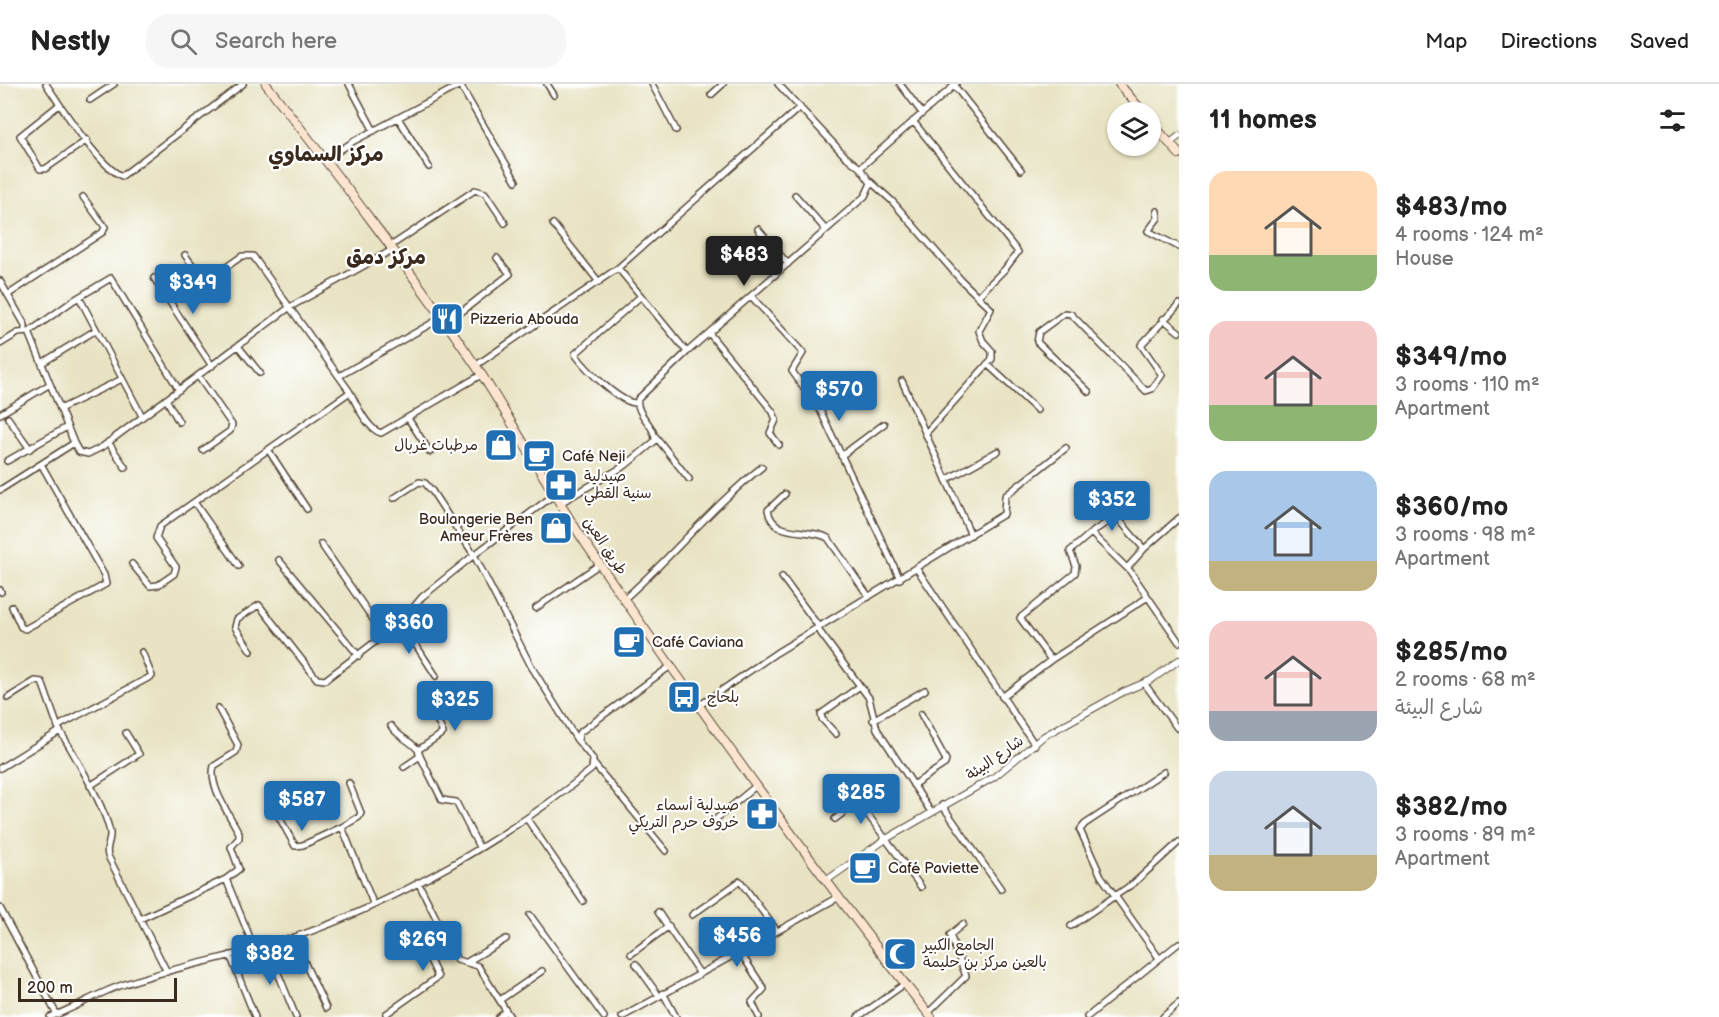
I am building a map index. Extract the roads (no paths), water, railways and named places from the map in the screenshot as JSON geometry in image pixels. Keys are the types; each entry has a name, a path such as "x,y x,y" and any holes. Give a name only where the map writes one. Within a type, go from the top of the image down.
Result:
{"main road":[{"name":"طريق العين","path":"266,84 325,159 475,366 554,495 624,599 839,897 929,1015"},
{"path":"1119,84 1134,102"},
{"path":"1161,134 1179,154"}],"street":[{"path":"46,84 59,105 108,167 122,176 243,84"},
{"path":"90,99 114,84"},
{"path":"349,84 374,131"},
{"path":"547,84 554,95"},
{"path":"652,84 676,130"},
{"path":"711,95 723,84"},
{"path":"779,84 871,182 892,201 992,311 979,331 993,354 987,364 925,434"},
{"path":"900,84 922,113"},
{"path":"325,159 461,85 516,181"},
{"path":"860,168 954,85 1021,170"},
{"path":"59,105 20,136 40,169 45,169 87,140"},
{"path":"475,366 618,268 800,107"},
{"path":"398,118 429,167"},
{"path":"913,121 1018,252 1005,269 978,296"},
{"path":"1169,144 1179,136"},
{"path":"636,403 643,393 708,333 865,196 871,182"},
{"path":"0,281 9,294 42,363 74,443 79,452 88,454 108,442 290,307 390,249 475,190 485,193 505,223"},
{"path":"795,195 826,231"},
{"path":"9,294 103,232 105,227 83,196"},
{"path":"1157,211 1158,218 1148,231 1179,247"},
{"path":"553,224 600,282"},
{"path":"758,229 788,264"},
{"path":"185,255 205,282 242,256 251,255 341,375 379,434 409,420 481,375"},
{"path":"341,375 443,321 510,274 496,258"},
{"path":"618,268 687,352"},
{"path":"0,344 27,332 111,278 179,390"},
{"path":"154,278 212,366"},
{"path":"636,403 627,403 591,373 575,354 641,296"},
{"path":"751,296 801,350 803,356 792,371 821,412 900,579"},
{"path":"79,297 142,416"},
{"path":"1089,392 1037,342 1039,332 1065,313 1071,314 1146,391 1152,388 1162,375 1141,345 1179,304"},
{"path":"1163,319 1179,332"},
{"path":"42,363 96,330"},
{"path":"708,333 773,412 776,420 770,433 779,445"},
{"path":"238,346 260,373"},
{"path":"987,364 1037,410"},
{"path":"198,376 232,425 230,431 202,450"},
{"path":"60,409 122,379"},
{"path":"902,381 971,535"},
{"path":"0,414 50,384"},
{"path":"132,564 150,586 158,585 174,574 176,567 156,537 160,526 350,392"},
{"path":"166,399 179,422"},
{"path":"636,403 656,437 689,478"},
{"path":"8,418 30,449"},
{"path":"409,420 430,452"},
{"path":"842,456 884,424"},
{"path":"7,461 67,427"},
{"path":"560,503 626,465 655,441 656,437"},
{"path":"108,442 125,467"},
{"path":"0,490 74,443"},
{"path":"700,705 818,628 1004,514 1005,496 1066,448"},
{"path":"269,451 307,509"},
{"path":"946,480 998,451"},
{"path":"12,607 21,627 25,629 106,584 104,575 41,464"},
{"path":"624,599 654,573 728,494 762,467"},
{"path":"394,498 419,482 425,483 474,555 531,666 578,741 594,764 666,851"},
{"path":"785,494 768,512 776,523 784,531 820,533 828,538 869,597"},
{"path":"251,651 235,627 235,623 258,604 319,681 325,680 401,622 422,597 554,495"},
{"path":"194,502 239,566"},
{"path":"1051,660 1020,618 1075,573 1076,566 1070,551 1116,516 1144,549"},
{"path":"1126,568 1179,518"},
{"path":"1091,533 1126,568 1179,642"},
{"path":"321,544 384,635"},
{"path":"279,560 359,656"},
{"path":"536,608 600,564"},
{"path":"917,569 1035,745"},
{"path":"782,577 860,686 873,707 873,720 931,812"},
{"path":"1002,697 1051,660 1148,597"},
{"path":"401,622 436,676"},
{"path":"0,768 59,729 152,676 142,652"},
{"name":"شارع البيئة","path":"827,880 886,839 994,777 1044,736 1144,683 1179,660"},
{"path":"578,741 579,733 672,665"},
{"path":"8,698 38,681 43,685 59,729 90,786 110,834 106,850 167,972"},
{"path":"1144,683 1178,728"},
{"path":"836,734 822,719 821,714 860,686"},
{"path":"873,720 926,690"},
{"path":"404,767 444,733 431,707"},
{"path":"140,919 226,879 239,869 231,848 239,838 239,833 212,772 214,766 236,752 238,745 218,708"},
{"path":"913,785 945,764 946,760 921,714"},
{"path":"391,726 398,736 411,741 442,800 456,802 479,847"},
{"path":"90,786 139,754 126,733"},
{"path":"50,1017 67,1014 116,987 255,950 337,921 418,882 527,819 576,783 592,769 594,764"},
{"path":"1158,958 1095,866 1080,830 1085,824 1164,772"},
{"path":"273,806 295,846 303,845 342,826 361,813 349,783"},
{"path":"717,819 757,785"},
{"path":"835,819 850,807 860,804 921,887"},
{"path":"942,805 1000,888"},
{"path":"527,819 584,901"},
{"path":"342,826 373,903"},
{"path":"1071,926 1115,897 1179,842"},
{"path":"226,879 255,950"},
{"path":"692,915 740,881 777,931"},
{"path":"418,882 457,960 478,966 510,1017"},
{"path":"622,1017 839,897"},
{"path":"0,908 57,1015"},
{"path":"658,912 700,974"},
{"path":"530,915 604,1017"},
{"path":"929,1015 966,976 950,935 963,924"},
{"path":"631,954 669,926"},
{"path":"293,938 326,1008"},
{"path":"466,963 506,939"},
{"path":"386,1014 438,977 427,954 447,942"},
{"path":"1087,1017 1158,958 1179,944"},
{"path":"267,946 296,1017"},
{"path":"740,952 764,989 752,1002 759,1017"},
{"path":"230,955 255,1017"},
{"path":"636,964 676,1017"},
{"path":"500,1000 542,971"},
{"path":"858,1017 906,983"},
{"path":"1162,1017 1179,1003"},
{"path":"499,1017 506,1011"}],"place":[{"name":"Pizzeria Abouda","path":"447,319"},
{"name":"مرطبات غربال","path":"501,445"},
{"name":"Café Neji","path":"539,456"},
{"name":"صيدلية سنية القطي","path":"561,485"},
{"name":"Boulangerie Ben Ameur Frères","path":"556,528"},
{"name":"Café Caviana","path":"629,642"},
{"name":"بلحاج","path":"684,697"},
{"name":"صيدلية أسماء خروف حرم التريكي","path":"762,814"},
{"name":"Café Paviette","path":"865,868"},
{"name":"الجامع الكبير بالعين مركز بن حليمة","path":"900,954"}],"district":[{"name":"مركز السماوي","path":"326,154"},
{"name":"مركز دمق","path":"386,257"}]}
